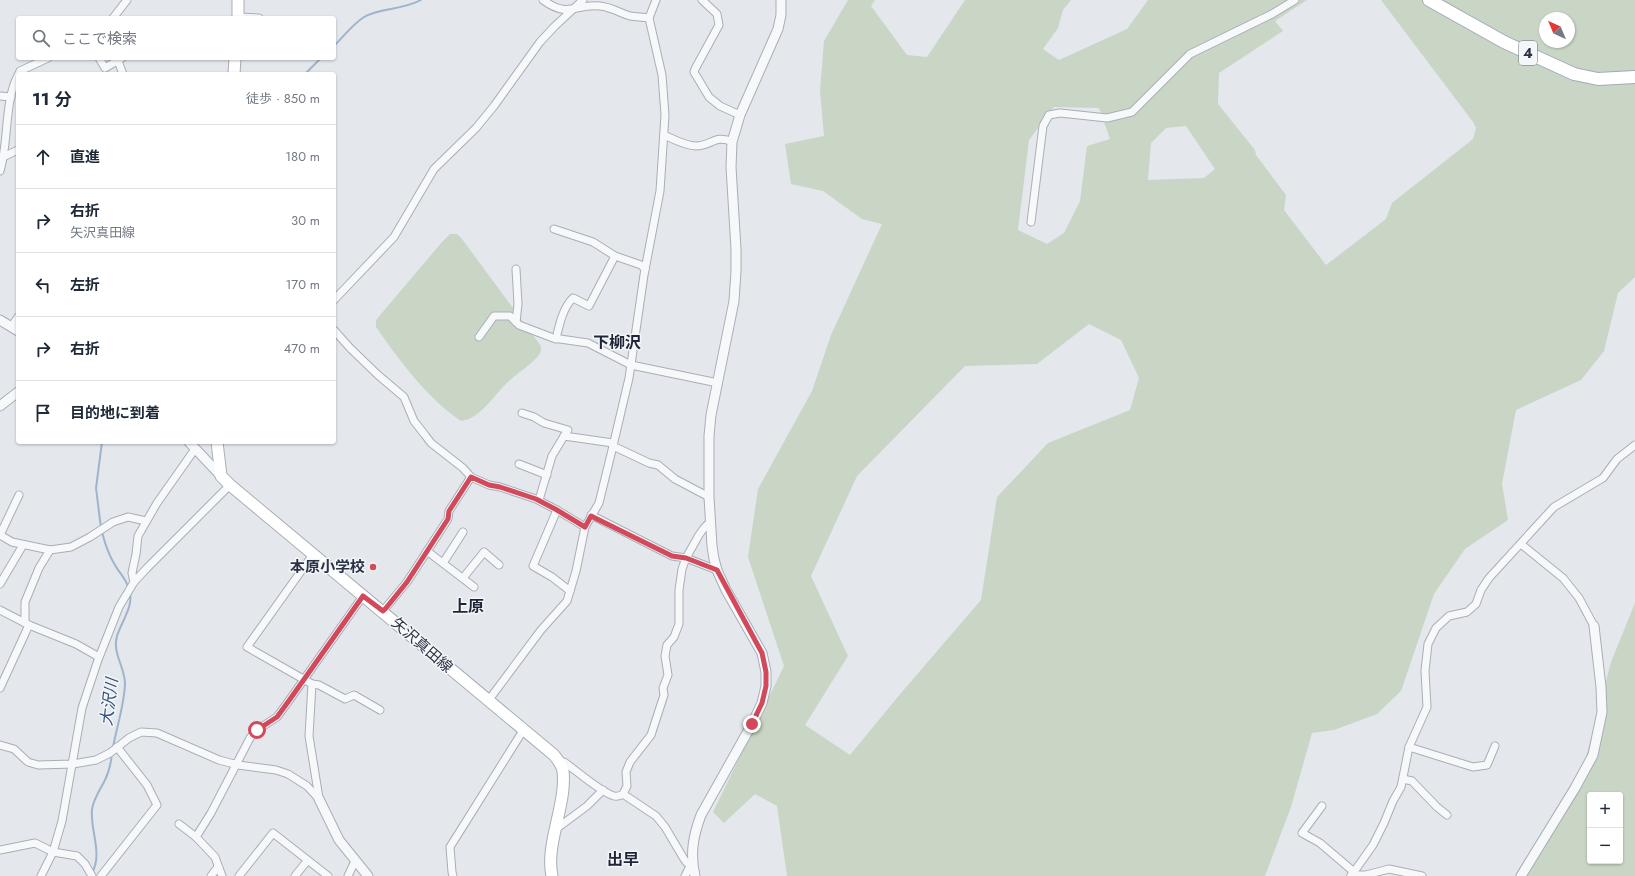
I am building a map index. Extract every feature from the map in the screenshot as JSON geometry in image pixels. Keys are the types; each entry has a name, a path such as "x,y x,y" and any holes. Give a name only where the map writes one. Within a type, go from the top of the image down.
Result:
{"main road":[{"path":"238,0 238,16"},
{"name":"4","path":"1430,0 1504,42 1574,74 1598,79 1635,77"},
{"path":"234,72 235,60"},
{"path":"219,444 221,476"},
{"name":"矢沢真田線","path":"221,476 488,701 524,729 560,762"},
{"path":"552,876 551,856 563,783 563,770 560,762"}],"street":[{"path":"115,16 127,0"},
{"path":"543,0 556,8 563,10 574,10 593,5 603,6 630,16 649,18"},
{"path":"336,298 394,237 434,169 476,128 494,106 540,42 555,26 584,0"},
{"path":"488,701 541,630 567,601 576,572 585,527 599,503 631,365 645,269 660,191 665,115 662,76 649,18 656,0"},
{"path":"702,0 717,14 719,25 694,72 709,98 720,106 740,115"},
{"path":"695,876 692,862 693,841 701,815 752,724 762,703 766,686 766,672 762,653 717,570 712,546 709,497 709,436 711,415 734,301 736,249 731,161 732,142 740,115 778,28 781,15 781,0"},
{"path":"1031,222 1043,126 1049,116 1060,114 1107,118 1132,112 1190,54 1272,14 1295,0"},
{"path":"20,72 44,60"},
{"path":"100,60 105,68 118,60"},
{"path":"120,60 123,72"},
{"path":"0,171 5,156 11,97 16,80"},
{"path":"0,96 11,97"},
{"path":"664,136 694,146 702,146 721,138 732,142"},
{"path":"5,156 16,151"},
{"path":"554,229 593,242 615,256 641,265 645,269"},
{"path":"556,339 560,323 570,301 573,298 589,306 615,256"},
{"path":"516,269 518,304 516,322"},
{"path":"479,337 494,316 510,316 519,325 556,339 588,343 631,365 718,383"},
{"path":"0,320 14,329"},
{"path":"336,332 378,375 404,397 414,421 431,443 463,468 471,477 489,485 500,487 539,500 585,527"},
{"path":"0,406 16,394"},
{"path":"522,413 534,417 544,424 568,430 552,456 539,500"},
{"path":"564,436 613,444 649,463 658,465 675,479 709,497"},
{"path":"134,582 132,573 138,536 192,445 221,476"},
{"path":"1352,874 1373,845 1384,824 1393,801 1402,787 1409,747 1427,707 1425,671 1428,644 1436,628 1449,616 1467,612 1476,604 1481,590 1488,578 1554,507 1603,478 1617,459 1635,445"},
{"path":"519,464 546,475"},
{"path":"383,611 407,582 448,519 449,511 471,477"},
{"path":"41,876 53,852 62,821 82,708 99,657 120,607 134,582 230,485"},
{"path":"19,495 0,535 12,542 23,545 50,550 71,547 113,522 128,517 146,521"},
{"path":"557,510 533,566 552,577 570,591"},
{"path":"591,516 672,556 686,558 717,570"},
{"path":"560,762 564,762 603,790 614,796 620,796 623,794 627,786 626,772 630,762 651,735 664,695 664,688 668,675 665,651 674,637 679,624 679,590 686,558 704,528 711,521"},
{"path":"443,563 463,532"},
{"path":"1520,544 1563,578 1585,607 1594,626 1601,687 1602,712 1593,755 1575,788 1521,876"},
{"path":"0,584 23,545"},
{"path":"0,688 27,624 25,602 39,568 50,550"},
{"path":"427,551 474,587"},
{"path":"463,578 484,552 499,565"},
{"path":"314,554 247,646 308,682 319,685 345,699 354,694 380,710"},
{"path":"196,837 211,813 235,764 250,738 257,730 277,717 308,682 348,616 363,596"},
{"path":"0,610 27,624 76,644 99,657"},
{"path":"308,682 309,736 319,799"},
{"path":"453,876 450,847 524,729"},
{"path":"0,745 14,749 28,762 38,765 73,764 96,760 110,753 141,732 157,733 214,758 235,764 276,770 288,774 307,786 319,799 339,840 368,876"},
{"path":"1409,747 1473,767 1487,765 1495,746"},
{"path":"101,876 157,805 146,786 117,747"},
{"path":"1403,779 1412,781 1437,807 1448,815"},
{"path":"556,829 587,806 603,790"},
{"path":"623,794 656,816 665,827 687,863 692,862"},
{"path":"1322,806 1302,833 1320,843 1352,874 1366,875 1389,869 1422,876"},
{"path":"179,824 196,837 215,857 222,876"},
{"path":"239,876 273,833 328,876"},
{"path":"0,850 35,843 53,852 77,856 85,864 92,876"},
{"path":"294,876 307,861"},
{"path":"348,876 355,861"},
{"path":"685,876 692,862"},
{"path":"211,876 218,867"}],"green space":[{"path":"848,0 875,0 871,6 907,55 927,57 965,0 1071,0 1063,10 1058,28 1043,49 1059,60 1127,29 1148,0 1307,0 1275,21 1283,31 1219,73 1218,104 1255,150 1256,155 1286,195 1284,210 1326,265 1386,219 1392,203 1473,139 1476,128 1381,0 1635,0 1635,277 1618,293 1604,351 1581,380 1516,410 1502,484 1508,520 1465,549 1434,594 1401,691 1377,714 1334,730 1312,733 1291,807 1265,876 787,876 777,806 755,794 724,823 713,812 784,666 748,557 758,489 812,391 831,335 882,224 862,219 823,191 791,184 785,144 824,136 820,91 824,41","holes":["1054,107 1099,108 1110,139 1087,146 1080,201 1064,233 1047,244 1018,230 1029,140","1186,126 1215,169 1204,178 1148,180 1151,143 1166,128","1089,324 1121,340 1139,378 1130,410 1048,443 997,497 981,600 850,755 805,725 848,656 811,576 857,476 965,366 1037,364"]},
{"path":"450,234 457,234 462,239 541,346 540,353 536,359 510,380 482,410 468,419 461,421 437,402 415,378 376,327 376,320"},
{"path":"1635,603 1635,876 1521,876 1580,780 1611,662"}],"waterway":[{"name":"大沢川","path":"336,44 364,17 377,12 407,6 421,0"},
{"name":"大沢川","path":"307,72 319,60"},
{"name":"大沢川","path":"101,528 96,488 102,444"},
{"name":"大沢川","path":"102,532 110,557 126,581 128,587"},
{"name":"大沢川","path":"113,747 122,708 125,684 117,654 116,642 130,604 130,593"},
{"name":"大沢川","path":"92,873 96,858 92,809 108,774 112,753"}],"place":[{"name":"本原小学校","path":"373,567"}],"district":[{"name":"下柳沢","path":"617,342"},
{"name":"上原","path":"468,606"},
{"name":"出早","path":"623,859"}],"route":[{"path":"257,730 277,717 305,680 363,596 383,611 386,608 407,582 448,519 449,511 471,477 489,485 500,487 536,499 585,527 591,516 672,556 686,558 717,570 734,605 762,653 766,672 766,686 762,703 752,724"}]}
